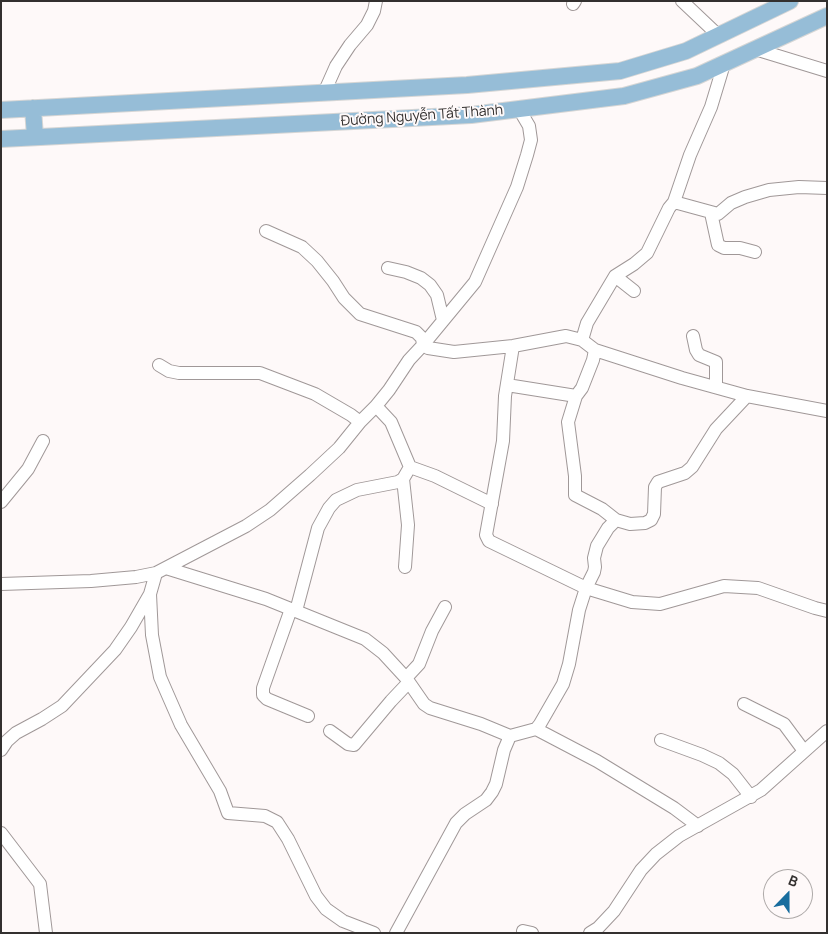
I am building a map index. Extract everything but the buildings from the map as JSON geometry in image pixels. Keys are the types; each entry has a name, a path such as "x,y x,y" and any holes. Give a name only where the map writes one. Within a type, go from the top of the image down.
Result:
{"main road":[{"name":"Đường Nguyễn Tất Thành","path":"1,110 467,85 620,71 686,51 790,1"},
{"name":"Đường Nguyễn Tất Thành","path":"1,139 471,115 624,96 697,76 827,16"},
{"path":"620,71 624,96"},
{"path":"33,108 35,137"}],"street":[{"path":"324,93 336,66 367,25 374,11 376,1"},
{"path":"682,1 718,35"},
{"path":"755,49 827,71"},
{"path":"582,340 587,322 615,276 647,253 669,208 674,202 690,155 711,107 724,64"},
{"path":"1,584 91,580 136,576 161,571 222,540 270,510 339,448 390,390 409,360 475,282 517,187 528,156 531,140 528,126 519,109"},
{"path":"674,202 718,214 732,203 769,190 799,187 827,188"},
{"path":"711,213 718,245 724,248 740,248 755,252"},
{"path":"266,231 302,247 317,261 352,308 360,314 416,332 422,338 423,345"},
{"path":"388,268 421,278 430,285 437,295 443,320"},
{"path":"615,276 634,291"},
{"path":"423,345 454,352 513,346 566,336 582,340 595,350 682,378 747,396 827,411"},
{"path":"694,336 696,350 699,355 716,362 716,387"},
{"path":"513,346 504,405 503,440 486,535 489,541 586,588 620,600 660,604 724,586 758,588 827,611"},
{"path":"595,350 593,360 582,388 576,396 568,422 575,476 575,495 602,509 616,520 630,524 645,523 651,520 654,514 655,487 658,482 692,468 716,428 747,396"},
{"path":"159,365 169,371 180,373 260,373 315,394 360,422"},
{"path":"507,384 576,396"},
{"path":"376,406 391,422 410,467 435,476 492,504"},
{"path":"1,502 28,470 43,441"},
{"path":"405,567 408,525 403,480 410,467"},
{"path":"308,716 267,699 263,695 263,688 293,610 318,528 329,508 336,500 346,494 403,480"},
{"path":"161,571 244,592 293,610 371,643 383,653 407,680 419,699 430,708 481,724 510,736 536,729 545,719 566,677 579,610 586,588 594,572 594,558 597,546 608,528 616,520"},
{"path":"1,750 16,733 62,706 114,650 131,627 161,571"},
{"path":"150,594 153,643 160,677 181,725 220,791 228,813 265,816 277,822 288,839 316,896 326,909 343,921 374,933"},
{"path":"330,731 348,744 354,745 419,664 445,607"},
{"path":"744,704 784,724 804,751"},
{"path":"536,729 597,761 674,808 698,826"},
{"path":"590,933 598,928 614,911 641,870 670,842 751,797 827,731"},
{"path":"396,933 456,823 465,814 486,800 492,792 510,736"},
{"path":"661,740 718,763 733,774 751,797"},
{"path":"1,833 40,884 46,933"}]}
